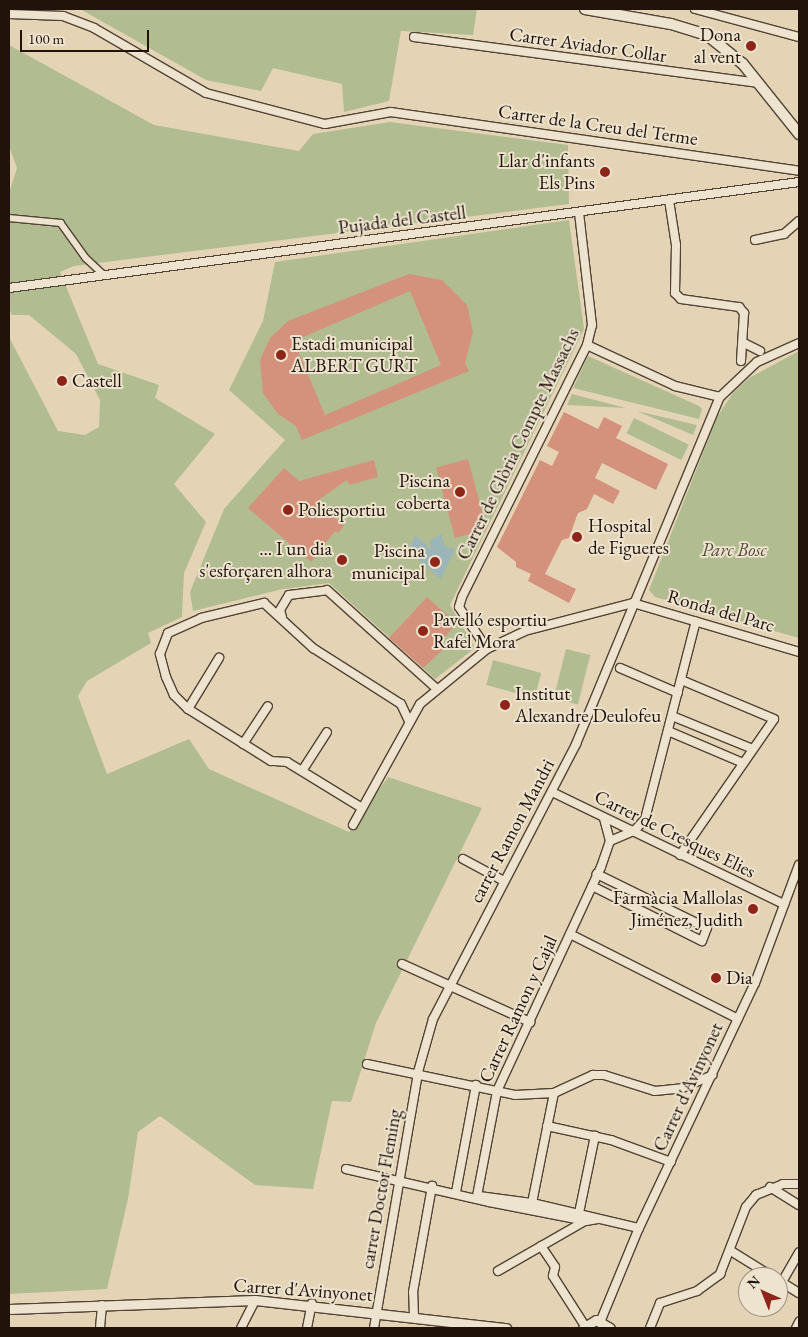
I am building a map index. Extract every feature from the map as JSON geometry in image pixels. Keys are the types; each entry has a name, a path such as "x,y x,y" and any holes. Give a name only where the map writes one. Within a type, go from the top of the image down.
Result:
{"main road":[{"path":"585,9 701,32 734,56 759,83 799,134"}],"street":[{"path":"695,9 799,37"},
{"name":"Carrer de la Creu del Terme","path":"9,14 63,16 94,28 206,93 316,121 350,121 392,112 799,171"},
{"name":"Carrer Aviador Collar","path":"414,37 759,83"},
{"name":"Pujada del Castell","path":"9,288 107,277 799,182"},
{"path":"669,200 676,245 675,293 681,299 739,308 746,320 741,361"},
{"name":"Carrer de Glòria Compte Massachs","path":"487,649 459,607 462,597 587,345 592,325 579,213"},
{"path":"9,218 61,223 86,258 107,277"},
{"path":"755,240 784,234 799,221"},
{"path":"587,345 675,386 720,397 757,362 799,342"},
{"path":"744,343 760,351"},
{"name":"carrer Ramon Mandri","path":"418,1072 433,1019 552,792 591,710 633,603 720,397"},
{"path":"282,619 280,610 289,595 327,590 436,688"},
{"path":"362,808 287,762 271,761 188,709 174,695 160,654 168,633 201,618 264,603 313,648 401,704 409,721"},
{"path":"353,825 409,721 420,704 436,688 487,649 525,630 633,603"},
{"name":"Ronda del Parc","path":"633,603 799,652"},
{"path":"604,818 610,841 634,831 645,819 696,621"},
{"path":"188,709 219,658"},
{"path":"620,668 678,693"},
{"path":"680,855 774,719 681,680"},
{"path":"401,704 420,704"},
{"path":"243,744 268,706"},
{"path":"672,716 753,749"},
{"path":"668,731 743,763"},
{"path":"302,771 327,732"},
{"name":"Carrer de Cresques Elies","path":"552,792 784,904"},
{"name":"Carrer Ramon y Cajal","path":"477,1196 497,1091 598,874 610,841"},
{"path":"463,859 504,881"},
{"name":"Carrer d'Avinyonet","path":"601,1320 639,1228 738,1019 799,865"},
{"path":"592,886 702,941 707,928 598,874"},
{"path":"570,934 738,1019"},
{"path":"402,964 530,1022"},
{"path":"367,1064 418,1072 515,1095 554,1093 593,1075 604,1075 655,1091 682,1088 712,1075"},
{"name":"carrer Doctor Fleming","path":"374,1328 418,1072"},
{"name":"Carrer Ramon y Cajal","path":"456,1192 476,1085"},
{"path":"532,1203 554,1093"},
{"path":"547,1126 595,1136 671,1162"},
{"path":"579,1213 595,1136"},
{"path":"346,1169 432,1186 586,1221 598,1220"},
{"path":"650,1328 660,1303 708,1285 720,1274 731,1251 746,1207 756,1195 770,1187 799,1184"},
{"path":"414,1316 413,1292 432,1186"},
{"path":"770,1187 799,1205"},
{"path":"477,1196 532,1203 579,1213 598,1220 639,1228"},
{"path":"498,1271 586,1221"},
{"path":"541,1246 555,1267 553,1276 584,1327 601,1320 610,1328"},
{"path":"731,1251 757,1267"},
{"path":"788,1269 799,1252"},
{"path":"788,1286 799,1293"},
{"path":"241,1328 255,1300"},
{"name":"Carrer d'Avinyonet","path":"9,1309 255,1300 312,1303 414,1316 471,1326 506,1328"},
{"path":"307,1328 312,1303"},
{"path":"100,1328 102,1305"},
{"path":"796,1328 799,1322"}],"green space":[{"path":"80,9 477,9 473,35 401,31 389,101 344,112 342,84 273,68 261,91 206,80"},
{"path":"9,45 154,125 299,151 313,134 390,122 568,145 569,204 74,266 60,272 98,364 159,385 155,398 215,434 174,484 206,522 184,573 182,617 148,633 151,643 87,681 78,696 107,774 189,739 209,769 349,832 388,777 482,808 376,1023 351,1102 332,1101 313,1189 255,1185 160,1116 138,1132 128,1199 107,1289 9,1294 9,337 58,431 85,435 99,427 100,400 76,354 29,315 12,315 9,309 9,193 17,168 9,146"},
{"path":"569,220 584,329 450,605 475,648 435,679 329,583 283,589 193,611 190,592 224,509 285,440 229,390 263,321 275,262"},
{"name":"Parc Bosc","path":"799,351 799,638 655,597 649,590 717,417 733,393 749,378"},
{"path":"588,356 699,406 702,409 699,419 573,388"},
{"path":"572,394 626,408 567,405"},
{"path":"637,411 697,425 693,435"},
{"path":"634,418 689,445 681,460 627,433"},
{"path":"566,649 590,655 578,705 554,698"},
{"path":"493,660 541,673 535,698 486,685"}],"water":[{"name":"Piscina municipal","path":"441,534 445,547 455,549 441,579 408,551 415,535 431,549 430,541"}],"building":[{"name":"Estadi municipal ALBERT GURT","path":"409,274 442,280 467,305 473,332 465,363 469,371 302,440 296,426 278,414 263,393 260,360 270,338 288,321","holes":["410,291 441,365 325,415 294,341"]},
{"name":"Hospital de Figueres","path":"564,412 598,429 604,417 622,426 616,438 668,464 656,490 602,463 595,478 620,491 613,504 594,494 587,509 578,513 569,538 562,540 545,574 576,589 569,603 528,581 531,574 516,567 516,562 497,547 540,460 552,466 559,452 547,446"},
{"name":"Piscina coberta","path":"468,459 487,530 455,538 436,468"},
{"name":"Poliesportiu","path":"374,460 378,477 349,485 347,480 317,501 344,526 338,533 335,531 311,562 248,508 284,468 299,481"},
{"name":"Pavelló esportiu Rafel Mora","path":"427,597 457,624 440,642 446,647 423,668 389,638"}],"place":[{"name":"Dona al vent","path":"751,46"},
{"name":"Llar d'infants Els Pins","path":"605,172"},
{"name":"Estadi municipal ALBERT GURT","path":"281,355"},
{"name":"Castell","path":"62,381"},
{"name":"Piscina coberta","path":"460,492"},
{"name":"Poliesportiu","path":"288,510"},
{"name":"Hospital de Figueres","path":"577,537"},
{"name":"... I un dia s'esforçaren alhora","path":"342,560"},
{"name":"Piscina municipal","path":"435,562"},
{"name":"Pavelló esportiu Rafel Mora","path":"423,631"},
{"name":"Institut Alexandre Deulofeu","path":"505,705"},
{"name":"Farmàcia Mallolas Jiménez, Judith","path":"753,909"},
{"name":"Dia","path":"716,978"}]}
